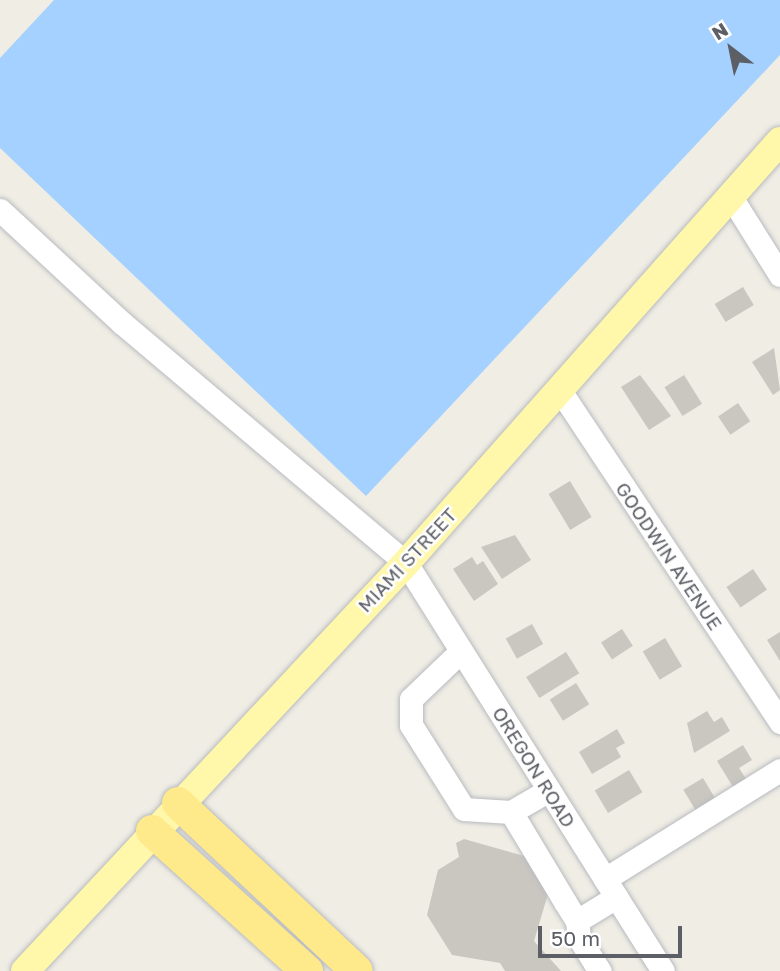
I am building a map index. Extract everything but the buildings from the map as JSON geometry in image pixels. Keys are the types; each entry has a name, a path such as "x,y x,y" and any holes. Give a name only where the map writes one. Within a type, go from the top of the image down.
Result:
{"highway":[{"path":"178,803 357,971"},
{"path":"152,831 306,971"}],"main road":[{"name":"MIAMI STREET","path":"25,971 178,803 406,563 780,141"}],"street":[{"path":"731,197 780,275"},
{"name":"OREGON ROAD","path":"0,210 122,323 406,563 663,971"},
{"name":"GOODWIN AVENUE","path":"559,390 780,722"},
{"path":"461,651 411,699 411,725 464,809 511,812 549,790"},
{"path":"577,921 610,888 780,770"},
{"path":"511,812 577,921 579,938 600,971"}],"water":[{"path":"54,0 780,0 780,55 366,496 0,148 0,58"}]}
